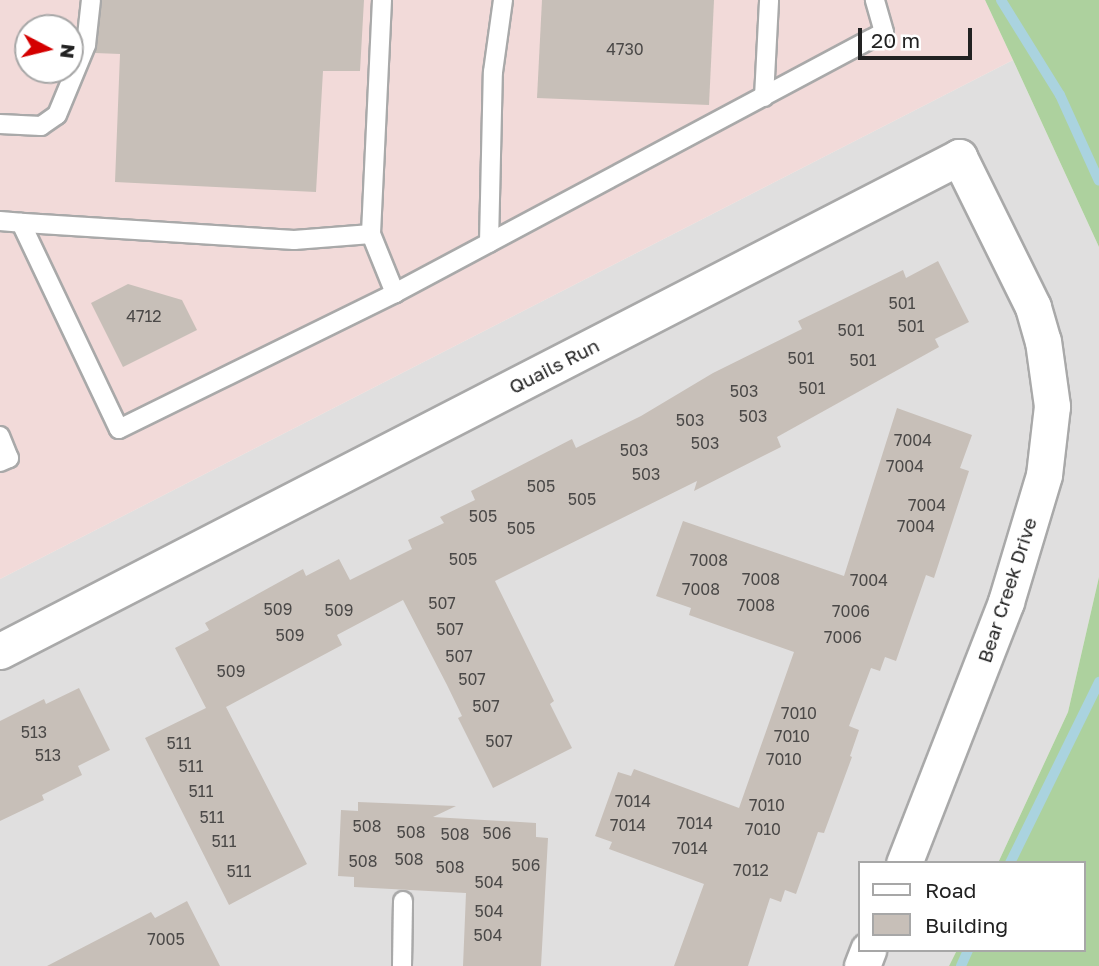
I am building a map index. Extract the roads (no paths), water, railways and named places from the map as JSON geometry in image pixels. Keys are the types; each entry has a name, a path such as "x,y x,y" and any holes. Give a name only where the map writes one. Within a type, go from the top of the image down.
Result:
{"street":[{"name":"Quails Run","path":"0,651 959,157 1032,307"},
{"name":"Bear Creek Drive","path":"905,861 1006,602 1044,475 1052,406 1043,341 1032,307"}],"lane":[{"path":"0,124 41,126 57,115 86,45 91,0"},
{"path":"382,0 371,234 395,293"},
{"path":"489,243 493,72 503,0"},
{"path":"764,97 769,0"},
{"path":"21,223 119,429 395,293 884,32 875,0"},
{"path":"0,221 294,240 371,234"},
{"path":"0,436 9,458 0,462"},
{"path":"402,966 403,901"}],"waterway":[{"path":"1001,0 1060,95 1099,181"},
{"path":"1011,861 1099,682"},
{"path":"961,966 967,952"}]}
